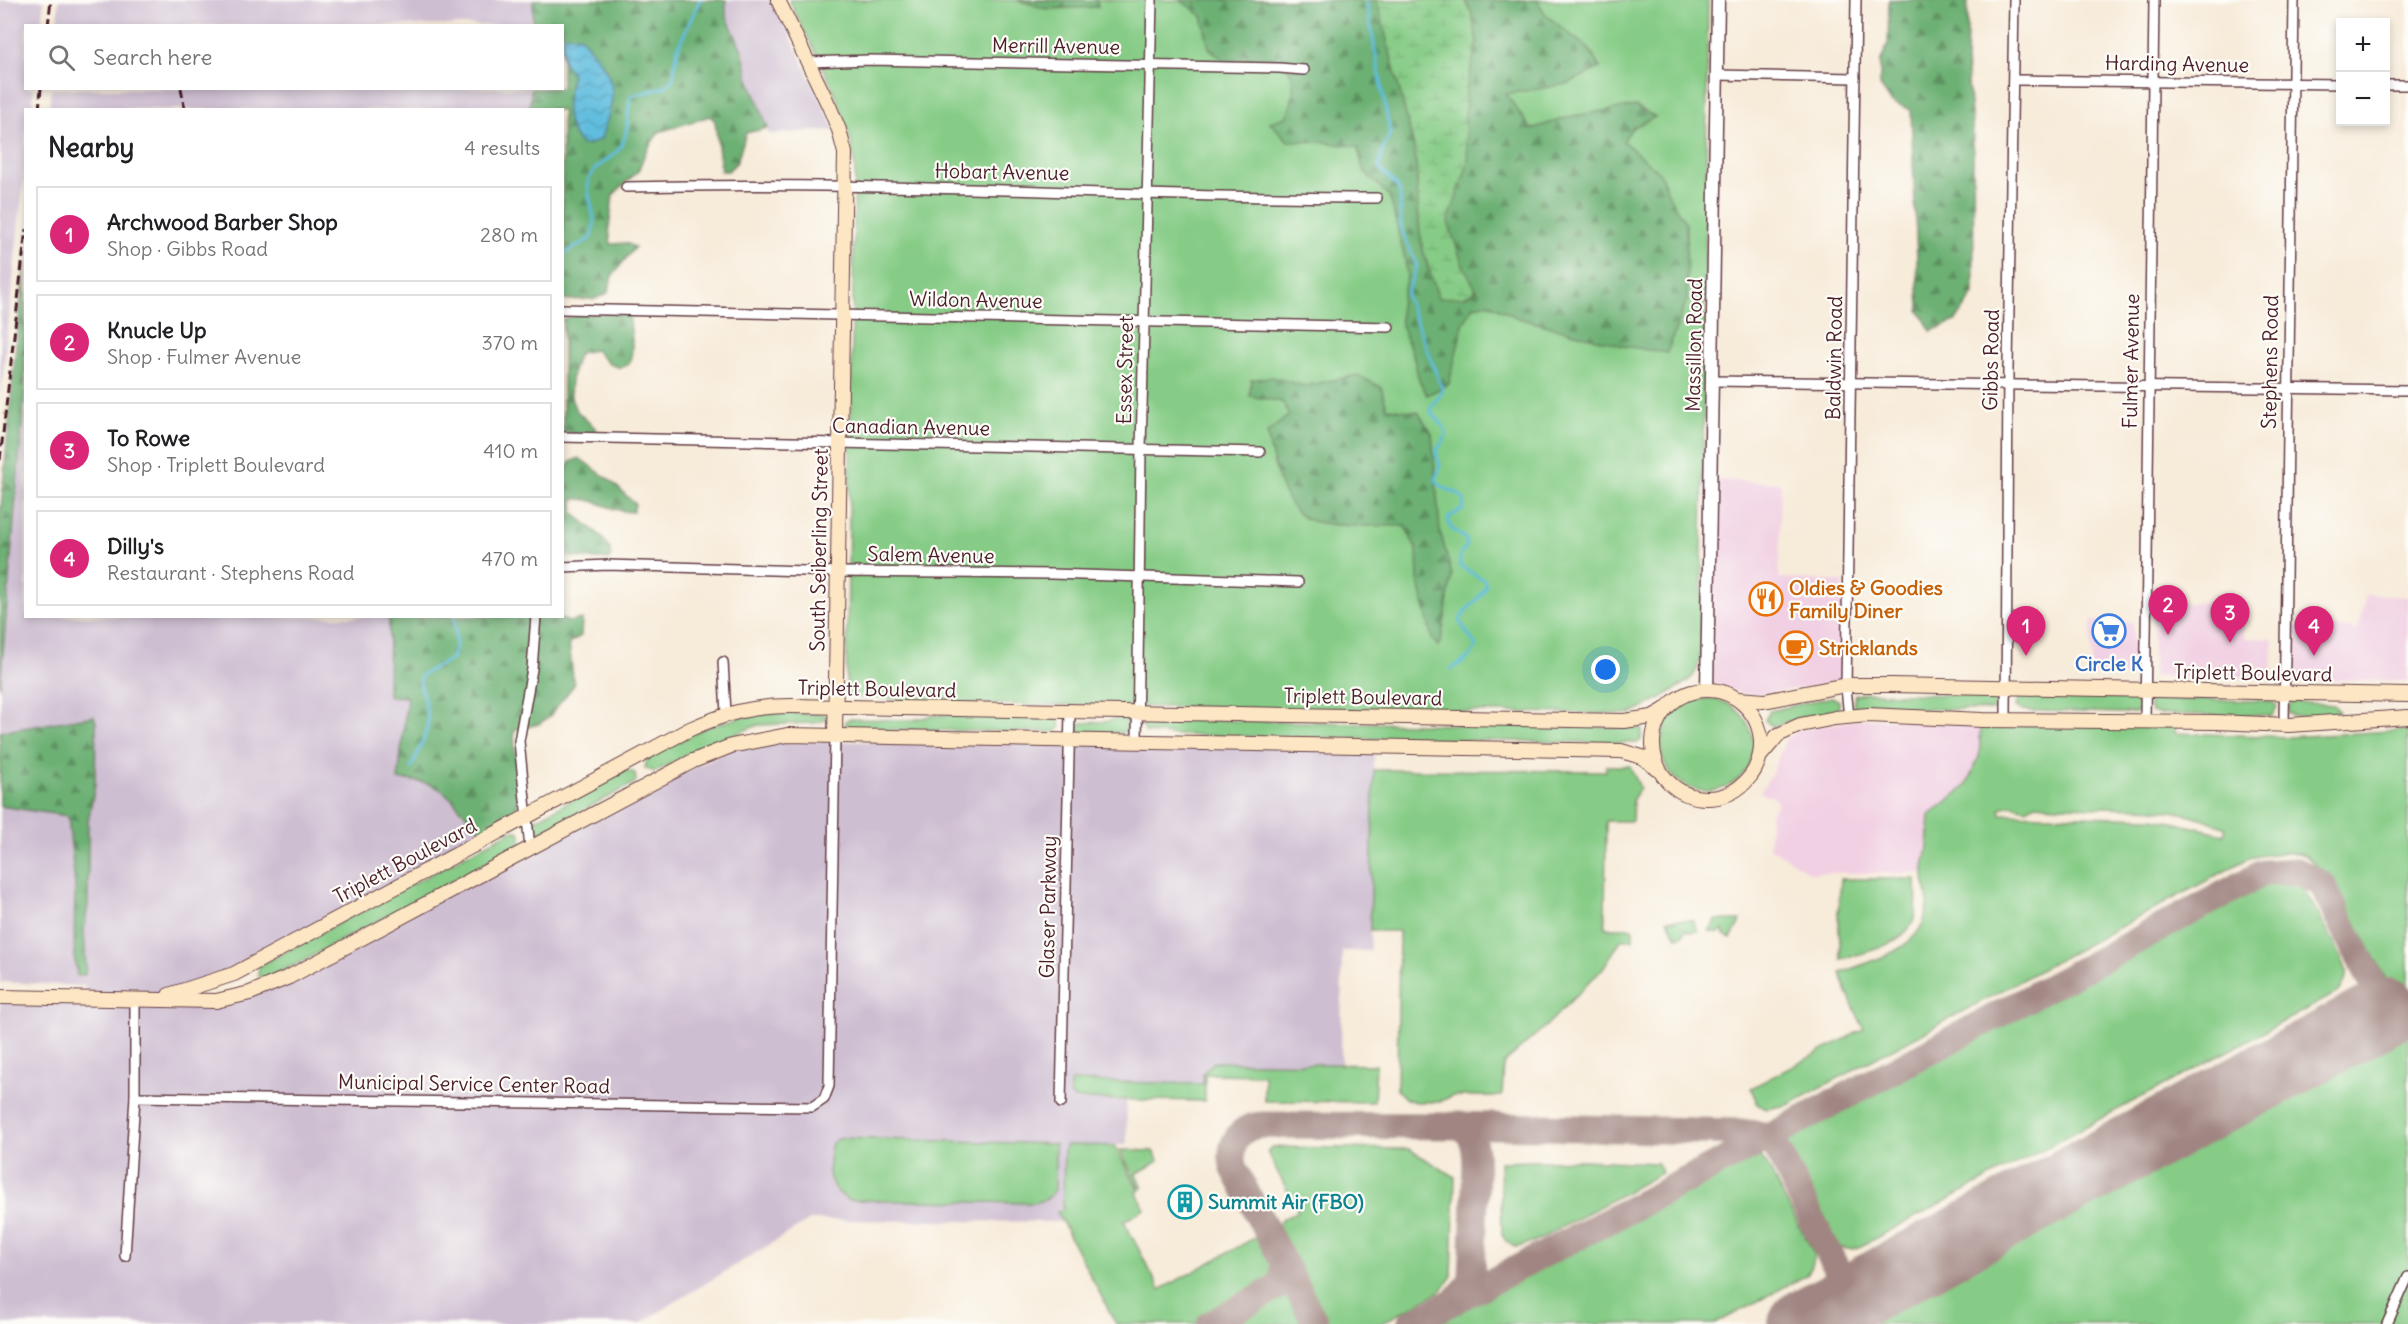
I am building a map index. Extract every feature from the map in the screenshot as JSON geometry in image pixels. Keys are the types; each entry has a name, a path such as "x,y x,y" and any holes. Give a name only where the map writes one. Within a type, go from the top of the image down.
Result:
{"main road":[{"name":"South Seiberling Street","path":"778,0 842,138 845,153 835,736"},
{"name":"Triplett Boulevard","path":"1738,699 1764,701 1781,699 1846,685 2408,695"},
{"path":"1761,755 1761,737 1756,720 1738,699 1723,692 1707,690 1684,695 1666,709 1657,723 1653,739 1654,756 1660,771 1670,783 1683,792 1698,797 1714,798 1730,794 1743,785 1754,772 1761,755 1778,735 1800,725 1849,717 1887,715 2006,720 2284,725 2408,717"},
{"name":"Triplett Boulevard","path":"155,1000 234,974 690,729 726,713 776,706 1624,721 1652,717 1666,709"},
{"name":"Triplett Boulevard","path":"0,997 216,1001 267,987 693,761 731,746 788,735 1625,751 1650,761 1660,771"}],"street":[{"name":"Essex Street","path":"1137,741 1138,578 1152,0"},
{"name":"Massillon Road","path":"1707,690 1718,0"},
{"name":"Baldwin Road","path":"1849,717 1846,685 1856,0"},
{"name":"Gibbs Road","path":"2006,720 2014,0"},
{"name":"Fulmer Avenue","path":"2145,722 2147,386 2154,0"},
{"name":"Stephens Road","path":"2284,725 2294,0"},
{"name":"Merrill Avenue","path":"808,62 840,59 1304,70"},
{"path":"1717,75 1855,78"},
{"name":"Harding Avenue","path":"2014,80 2336,84"},
{"path":"2390,85 2408,85"},
{"name":"Hobart Avenue","path":"626,187 691,185 846,187 1377,198"},
{"name":"Wildon Avenue","path":"564,309 1389,327"},
{"path":"1713,381 2408,390"},
{"name":"Canadian Avenue","path":"564,437 1260,453"},
{"name":"Salem Avenue","path":"564,567 608,565 838,572 1052,574 1298,582"},
{"path":"530,848 519,741 532,669 536,618"},
{"path":"723,663 726,713"},
{"name":"Glaser Parkway","path":"1061,1103 1070,712"},
{"name":"South Seiberling Street","path":"812,1107 824,1099 829,1086 835,736"},
{"path":"125,1256 135,1097 135,1000"},
{"name":"Municipal Service Center Road","path":"135,1097 812,1107"},
{"path":"2387,1324 2408,1277"}],"shaded area":[{"path":"0,0 44,0 41,24 24,24 24,90 34,90 32,108 24,108 24,177 0,401"},
{"path":"59,0 533,0 533,24 57,24"},
{"path":"726,0 773,0 835,130 769,134 748,76 742,50 726,15"},
{"path":"51,90 531,90 530,108 49,108"},
{"path":"24,401 24,618 389,618 388,696 407,697 398,780 420,780 446,790 462,813 482,831 369,902 262,959 158,999 235,998 574,825 747,741 1374,745 1370,951 1342,951 1341,1064 1214,1062 1203,1073 1203,1084 1126,1082 1127,1145 1072,1145 1069,1222 810,1220 639,1324 0,1324 0,997 84,999 85,986 0,982 0,806 68,816 75,885 74,924 84,975 86,966 84,930 88,905 88,821 95,785 96,723 94,716 0,732 0,687"},
{"path":"1714,480 1781,483 1779,578 1844,582 1842,683 1748,695 1712,684"},
{"path":"2366,594 2408,597 2408,681 2293,679 2293,626 2353,628 2354,631 2358,628"},
{"path":"2213,602 2213,620 2243,621 2244,638 2273,639 2272,678 2153,676 2153,605"},
{"path":"2091,621 2133,622 2132,676 2092,675"},
{"path":"1863,719 1981,724 1979,757 1966,786 1930,815 1928,848 1923,873 1811,873 1769,847 1770,814 1778,803 1772,795 1760,792 1771,776 1786,738 1800,730"}],"green space":[{"path":"533,0 726,0 726,15 742,50 748,76 768,128 746,133 737,162 728,171 721,171 715,121 710,116 659,132 646,151 638,171 613,195 609,229 611,244 626,243 635,247 612,276 608,293 595,299 564,300 564,108 530,108 531,90 564,90 564,24 533,24"},
{"path":"789,0 1708,0 1701,648 1698,666 1693,676 1674,690 1631,714 922,703 884,698 862,698 846,693 855,166 846,122 838,101"},
{"path":"1017,0 1097,0 1098,7 1047,9"},
{"path":"1180,0 1377,0 1414,147 1418,211 1424,255 1438,298 1476,290 1462,263 1448,222 1456,194 1465,122 1466,89 1477,42 1471,12 1465,0 1537,0 1546,15 1589,49 1600,68 1567,84 1506,94 1531,129 1572,116 1636,106 1655,117 1632,128 1623,141 1660,173 1671,200 1686,224 1687,300 1667,353 1624,346 1518,318 1488,303 1474,306 1463,324 1449,384 1427,395 1419,380 1413,355 1401,325 1400,306 1407,276 1390,197 1363,170 1358,147 1323,142 1288,141 1270,122 1286,117 1292,101 1293,83 1287,67 1267,57 1225,61 1209,48 1202,16"},
{"path":"1377,0 1465,0 1471,12 1477,42 1466,90 1465,122 1468,163 1448,222 1462,263 1476,290 1464,297 1438,298 1425,255 1419,224 1414,147"},
{"path":"1889,0 1968,0 1966,61 1973,134 1974,294 1956,321 1931,331 1919,310 1911,110 1891,102 1880,86 1880,63 1888,44"},
{"path":"24,272 24,401 0,687 0,517"},
{"path":"623,313 629,315 632,352 629,364 621,368 609,364 595,350 579,353 572,376 571,398 580,414 596,429 595,434 564,433 564,319 580,314"},
{"path":"1357,375 1381,387 1387,408 1418,412 1432,434 1440,531 1452,575 1441,641 1438,646 1432,639 1418,579 1417,550 1405,526 1338,525 1312,521 1303,517 1295,510 1283,491 1267,433 1289,415 1282,402 1250,396 1251,380 1272,377 1305,386"},
{"path":"579,458 610,480 635,504 633,512 617,510 588,500 573,499 573,513 601,536 610,549 609,560 564,556 564,474 570,462"},
{"path":"389,618 560,618 569,622 582,619 581,636 569,643 574,685 549,717 539,724 514,730 518,808 482,831 447,794 438,788 415,781 398,780 407,697 388,696"},
{"path":"1855,694 1994,696 1997,701 1994,710 1857,708 1853,705"},
{"path":"2019,695 2131,698 2138,702 2140,708 2136,713 2019,709 2016,706"},
{"path":"1832,697 1839,701 1839,707 1833,712 1773,727 1765,720 1770,711"},
{"path":"1707,699 1724,703 1739,713 1749,728 1753,745 1749,762 1739,777 1724,787 1707,791 1690,787 1675,777 1665,762 1661,745 1665,728 1675,713 1690,703"},
{"path":"2154,699 2269,701 2277,707 2272,716 2159,714 2151,712 2149,703"},
{"path":"2291,703 2334,705 2339,712 2315,717 2289,714 2288,708"},
{"path":"822,714 825,715 826,720 814,723 758,725 698,749 655,772 645,768 647,759 702,729 748,715"},
{"path":"935,715 1054,717 1059,719 1060,728 1055,732 849,729 845,725 846,720 849,719 913,720"},
{"path":"94,716 96,723 95,785 88,821 88,905 84,930 86,966 85,975 77,976 74,956 75,885 68,816 0,806 0,732"},
{"path":"1117,718 1125,719 1128,724 1127,732 1081,733 1077,730 1077,726 1081,723 1109,721"},
{"path":"1148,719 1642,729 1641,740 1637,743 1174,735 1146,733 1142,725"},
{"path":"1981,724 2175,727 2175,733 2288,737 2408,730 2408,1019 2344,905 2315,865 2304,855 2269,854 2249,858 1788,1105 1766,1109 1757,1103 1751,1088 1864,1029 1847,993 1841,973 1895,951 1917,933 1924,922 1927,907 1924,872 1930,815 1966,786 1979,757","holes":["2036,804 2164,810 2193,816 2226,828 2224,834 2154,818 2001,814 2000,808 2012,805 2026,809"]},
{"path":"1606,766 1630,766 1640,788 1633,799 1632,821 1606,821 1605,928 1633,928 1633,940 1621,940 1603,968 1547,1025 1504,1063 1502,1096 1452,1096 1439,1102 1416,1102 1406,1099 1397,1090 1399,931 1370,931 1374,770 1606,771"},
{"path":"627,770 635,773 636,781 633,784 542,832 538,833 532,828 533,821"},
{"path":"511,831 518,831 521,835 521,844 301,962 266,978 258,975 259,966"},
{"path":"2278,877 2296,882 2332,938 2346,973 2345,982 2339,992 1857,1248 1842,1248 1830,1239 1788,1156 1785,1145 1790,1133 2256,883"},
{"path":"1841,879 1916,879 1916,907 1911,926 1904,934 1884,946 1841,959 1838,913"},
{"path":"1667,920 1692,920 1698,931 1685,930 1683,935 1677,937"},
{"path":"1716,920 1741,920 1731,938 1724,935 1723,930 1718,933 1709,931"},
{"path":"2408,1036 2408,1324 1867,1324"},
{"path":"1214,1062 1376,1065 1374,1102 1264,1101 1264,1075 1205,1074 1205,1101 1075,1099 1070,1094 1072,1081 1203,1084 1203,1073"},
{"path":"841,1138 1055,1144 1055,1190 1047,1199 1034,1203 849,1200 836,1189 830,1176 829,1160 832,1143"},
{"path":"1066,1145 1115,1146 1139,1191 1137,1193 1145,1209 1124,1221 1160,1290 1256,1237 1261,1239 1277,1270 1276,1280 1195,1324 1116,1324 1057,1212 1063,1209"},
{"path":"1272,1147 1409,1149 1455,1177 1452,1276 1441,1291 1380,1324 1326,1324 1276,1229 1281,1220 1298,1211 1267,1152"},
{"path":"1120,1150 1153,1151 1159,1161 1136,1174 1143,1188 1140,1189"},
{"path":"1745,1154 1760,1157 1766,1163 1813,1252 1813,1262 1807,1275 1715,1324 1423,1324"},
{"path":"1581,1160 1658,1163 1661,1173 1542,1238 1514,1247 1506,1241 1502,1235 1500,1162"},
{"path":"1283,1294 1292,1296 1307,1324 1224,1324"}],"water":[{"path":"564,34 581,37 604,68 611,82 612,101 601,139 588,145 582,145 575,137 568,120 567,102 572,74 564,62"}],"waterway":[{"path":"564,254 591,238 594,221 588,192 591,174 621,146 626,134 631,96 665,87 673,79 678,47 700,0"},
{"path":"1366,0 1390,133 1381,155 1379,168 1397,186 1400,193 1401,228 1417,266 1406,295 1443,391 1431,407 1431,412 1446,433 1437,449 1440,465 1436,480 1442,487 1458,494 1464,500 1463,509 1449,517 1449,525 1465,538 1467,545 1460,555 1460,566 1484,580 1486,585 1484,591 1465,612 1460,622 1476,646 1469,657 1451,669"},
{"path":"411,768 428,725 420,677 452,658 456,643 454,618"}],"taxiway":[{"path":"1410,1324 1771,1136 2263,873 2297,871 2322,884 2387,1011"},
{"path":"1316,1324 1234,1169 1233,1146 1241,1134 1247,1129 1262,1125 1459,1126 1466,1130 1474,1144 1475,1190"},
{"path":"1454,1125 1740,1132 1771,1136 1851,1298"},
{"path":"1457,1299 1469,1285 1472,1276 1476,1173"},
{"path":"1210,1324 1276,1288 1283,1277 1283,1261"}],"runway":[{"path":"1802,1324 2387,1011"}],"railway":[{"path":"48,24 51,0"},
{"path":"39,108 41,90"},
{"path":"181,90 185,108"},
{"path":"0,460 24,247"}],"place":[{"name":"Oldies & Goodies Family Diner","path":"1766,599"},
{"name":"Circle K","path":"2109,631"},
{"name":"Knucle Up","path":"2168,635"},
{"name":"To Rowe","path":"2230,643"},
{"name":"Stricklands","path":"1796,648"},
{"name":"Archwood Barber Shop","path":"2026,656"},
{"name":"Dilly's","path":"2314,656"},
{"name":"Summit Air (FBO)","path":"1185,1202"}]}
